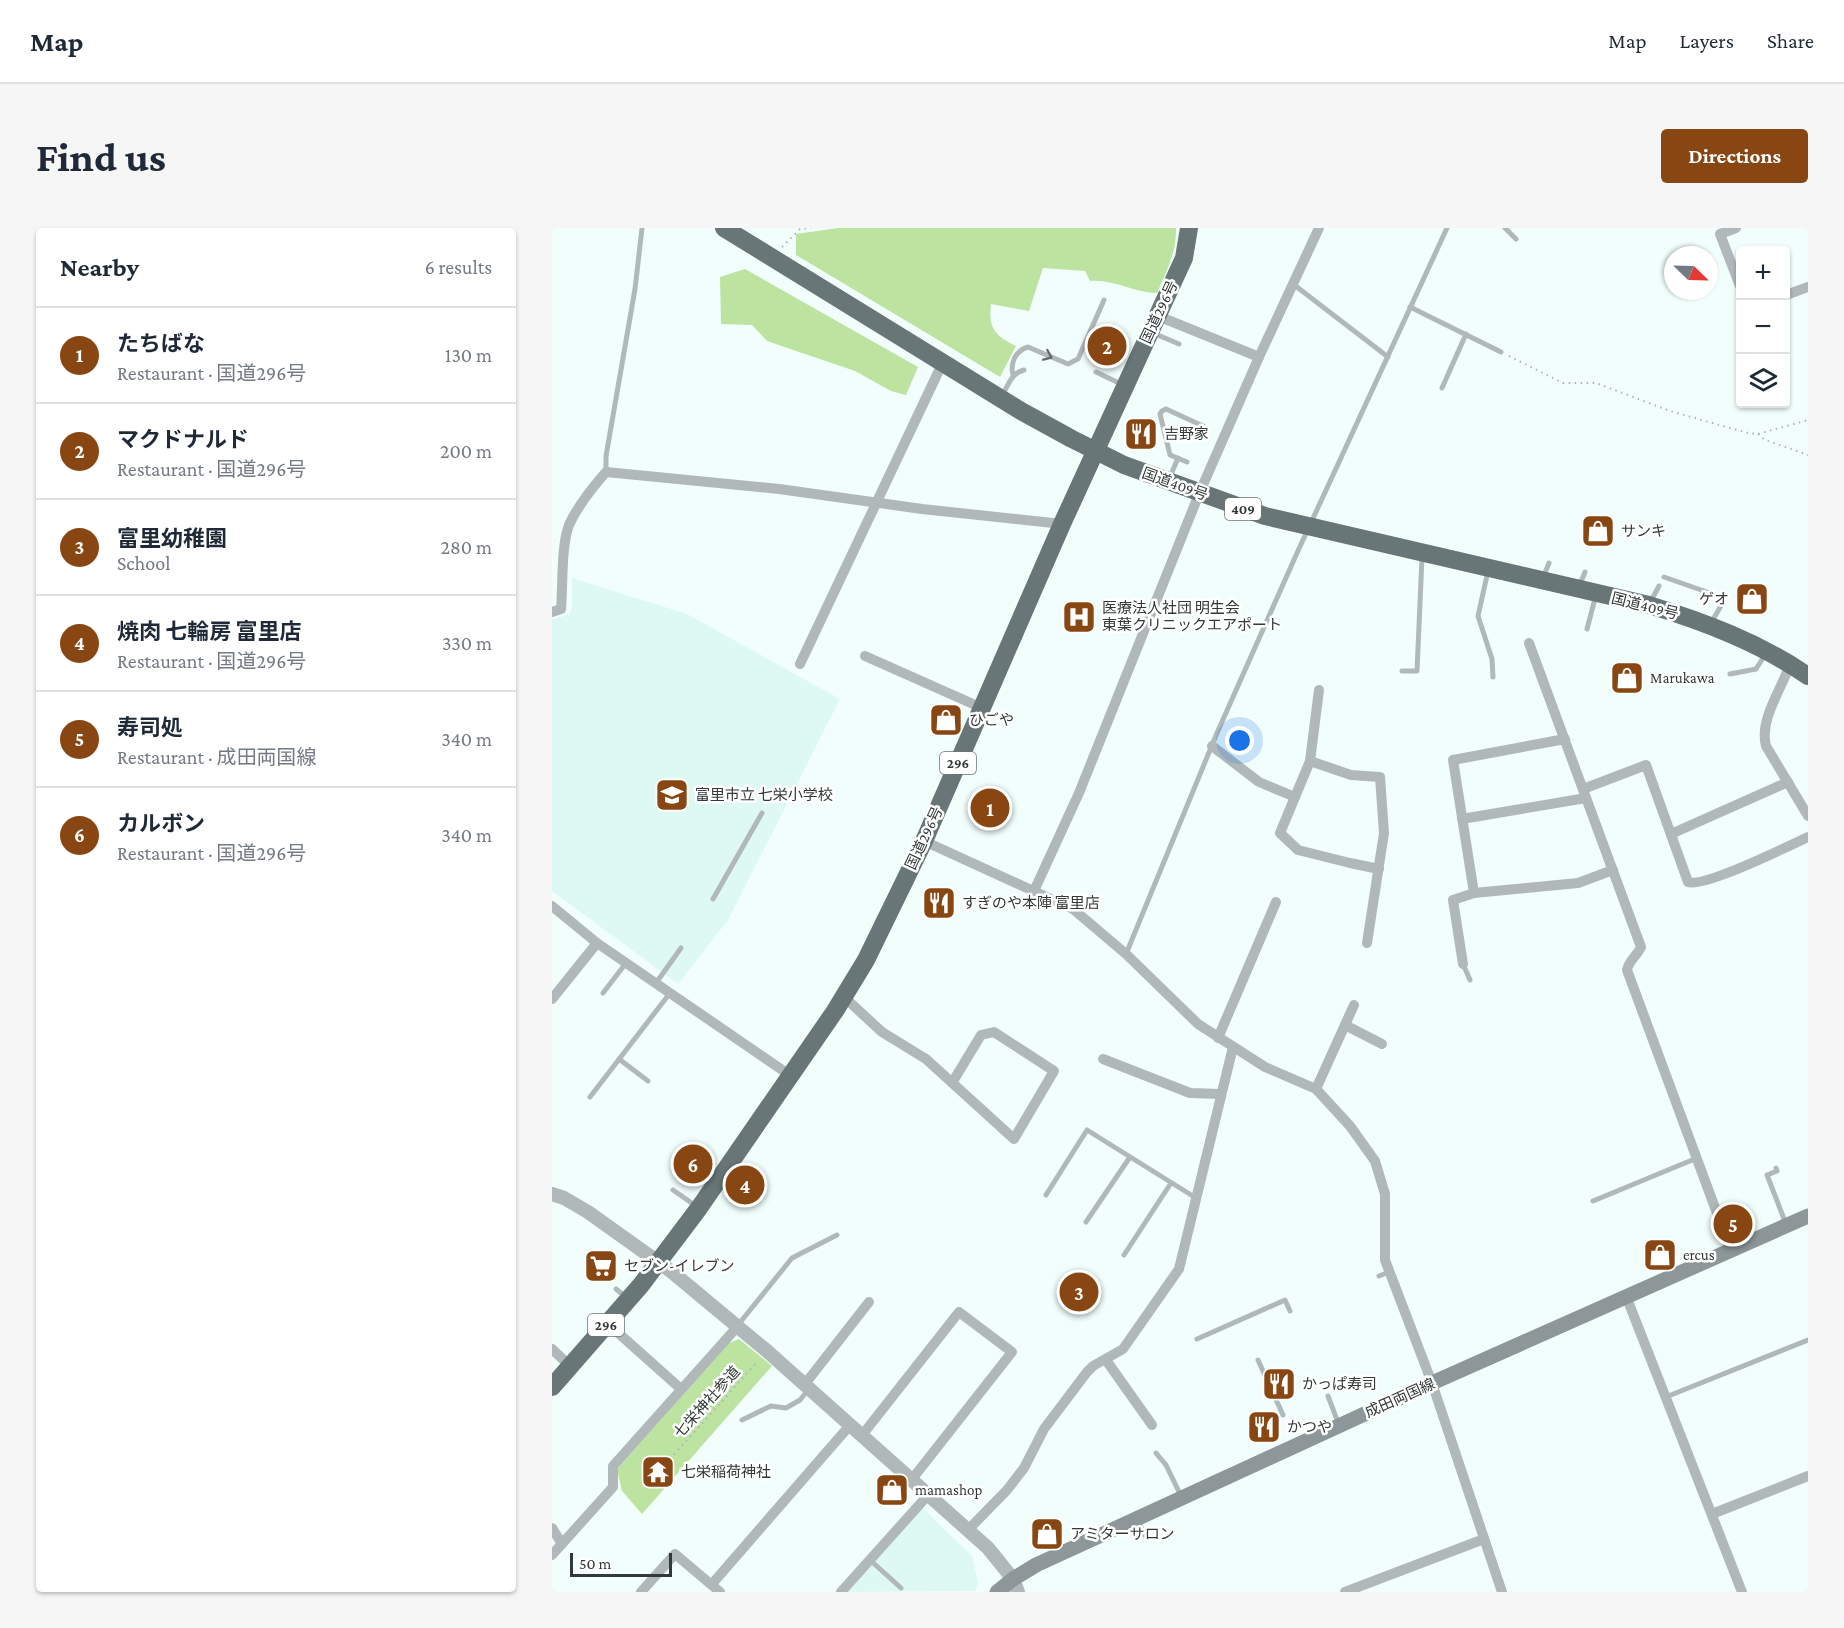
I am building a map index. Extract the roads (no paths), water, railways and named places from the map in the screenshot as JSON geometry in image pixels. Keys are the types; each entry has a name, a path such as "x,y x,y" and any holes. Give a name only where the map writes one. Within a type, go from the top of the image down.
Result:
{"highway":[{"name":"国道409号","path":"724,228 1001,398 1095,452 1124,465 1265,516 1649,605 1710,625 1768,651 1808,676"},
{"name":"国道296号","path":"552,1387 607,1323 622,1294 659,1262 699,1209 844,997 866,960 924,841 1062,524 1184,258 1189,228"}],"main road":[{"name":"成田両国線","path":"998,1592 1015,1585 1035,1565 1432,1383 1808,1216"}],"street":[{"path":"1034,891 1079,793 1199,494 1319,228"},
{"path":"1736,228 1720,234 1736,276"},
{"path":"1790,293 1808,287"},
{"path":"1154,324 1259,357"},
{"path":"800,664 943,362"},
{"path":"552,612 561,609 569,526 588,492 606,472 779,489 877,503 1062,524"},
{"path":"1529,642 1641,947 1638,954 1628,963 1627,970 1731,1251"},
{"path":"865,656 982,708"},
{"path":"1790,664 1785,681 1768,715 1763,737 1766,747 1808,816"},
{"path":"1319,690 1310,761 1280,833 1299,850 1379,869"},
{"path":"1474,893 1453,760 1564,739"},
{"path":"1212,746 1259,782 1295,797"},
{"path":"1310,761 1351,775 1380,777 1384,833 1368,943"},
{"path":"1462,819 1585,793 1646,765 1689,882 1694,884 1717,877 1808,837"},
{"path":"1671,834 1788,782"},
{"path":"924,841 1073,909 1126,954 1198,1023 1265,1067 1316,1089 1350,1126 1375,1161 1385,1194 1384,1274 1432,1383 1502,1592"},
{"path":"1464,964 1454,900 1474,893 1578,883 1612,870"},
{"path":"1218,1038 1276,902"},
{"path":"552,906 597,943 791,1076"},
{"path":"552,999 597,943"},
{"path":"844,997 882,1032 926,1059 952,1083 1014,1139 1054,1071 994,1032 981,1035 952,1083"},
{"path":"1316,1089 1354,1005"},
{"path":"1345,1025 1382,1044"},
{"path":"969,1529 1024,1468 1044,1429 1087,1372 1093,1366 1123,1349 1179,1269 1233,1047"},
{"path":"1103,1059 1190,1094 1220,1095"},
{"path":"552,1194 588,1212 659,1262 738,1326 969,1529 988,1548 1015,1585"},
{"path":"1626,1296 1742,1592"},
{"path":"808,1386 869,1302"},
{"path":"863,1434 960,1311 1012,1352 913,1478"},
{"path":"607,1323 681,1389"},
{"path":"552,1555 613,1487 613,1466 738,1326"},
{"path":"552,1348 570,1366"},
{"path":"1106,1360 1152,1425"},
{"path":"641,1592 675,1554 716,1588 851,1424"},
{"path":"1712,1514 1808,1476"},
{"path":"841,1592 929,1494"},
{"path":"552,1528 562,1544"},
{"path":"1345,1592 1484,1539"}],"lane":[{"path":"606,472 606,456 635,289 642,228"},
{"path":"1126,954 1212,746 1309,527 1447,228"},
{"path":"1505,228 1516,239"},
{"path":"1293,284 1388,357"},
{"path":"1013,375 1011,366 1018,352 1029,347 1068,364 1078,359 1104,300"},
{"path":"1410,308 1502,352"},
{"path":"1154,324 1179,344"},
{"path":"1442,388 1466,334"},
{"path":"1001,398 1013,375 1024,370"},
{"path":"1096,372 1126,386"},
{"path":"1188,462 1170,455 1160,414 1166,410 1203,426"},
{"path":"1167,482 1178,458"},
{"path":"1402,670 1417,671 1422,552"},
{"path":"1542,581 1549,562"},
{"path":"1489,568 1478,616 1492,659 1493,677"},
{"path":"1585,572 1587,629"},
{"path":"1664,577 1723,601 1710,625"},
{"path":"1649,605 1659,586"},
{"path":"1730,674 1756,669 1768,651"},
{"path":"713,899 762,813"},
{"path":"656,983 681,948"},
{"path":"603,993 626,963"},
{"path":"1464,964 1470,980"},
{"path":"590,1096 670,993"},
{"path":"619,1059 648,1081"},
{"path":"1046,1195 1087,1130 1196,1198"},
{"path":"1086,1222 1130,1157"},
{"path":"1593,1201 1697,1158"},
{"path":"1776,1168 1778,1171 1767,1175 1787,1226"},
{"path":"1124,1255 1171,1183"},
{"path":"673,1190 699,1209"},
{"path":"738,1326 792,1258 837,1235"},
{"path":"1197,1339 1285,1300 1290,1311"},
{"path":"1666,1397 1808,1340"},
{"path":"1258,1360 1283,1415"},
{"path":"742,1420 771,1406 786,1408 801,1400 808,1386"},
{"path":"1328,1396 1339,1425"},
{"path":"1156,1453 1166,1465 1182,1498"},
{"path":"1137,1519 1144,1535"},
{"path":"870,1560 901,1588"}],"place":[{"name":"マクドナルド","path":"1107,346"},
{"name":"吉野家","path":"1141,434"},
{"name":"サンキ","path":"1598,531"},
{"name":"ゲオ","path":"1752,599"},
{"name":"医療法人社団 明生会 東葉クリニックエアポート","path":"1079,617"},
{"name":"Marukawa","path":"1627,678"},
{"name":"ひごや","path":"946,720"},
{"name":"富里市立 七栄小学校","path":"672,795"},
{"name":"たちばな","path":"990,808"},
{"name":"すぎのや本陣 富里店","path":"939,903"},
{"name":"カルボン","path":"693,1164"},
{"name":"焼肉 七輪房 富里店","path":"745,1185"},
{"name":"寿司処","path":"1733,1224"},
{"name":"ercus","path":"1660,1255"},
{"name":"セブン-イレブン","path":"601,1266"},
{"name":"富里幼稚園","path":"1079,1292"},
{"name":"かっぱ寿司","path":"1279,1384"},
{"name":"かつや","path":"1264,1427"},
{"name":"七栄稲荷神社","path":"658,1472"},
{"name":"mamashop","path":"892,1490"},
{"name":"アミターサロン","path":"1047,1534"}]}
